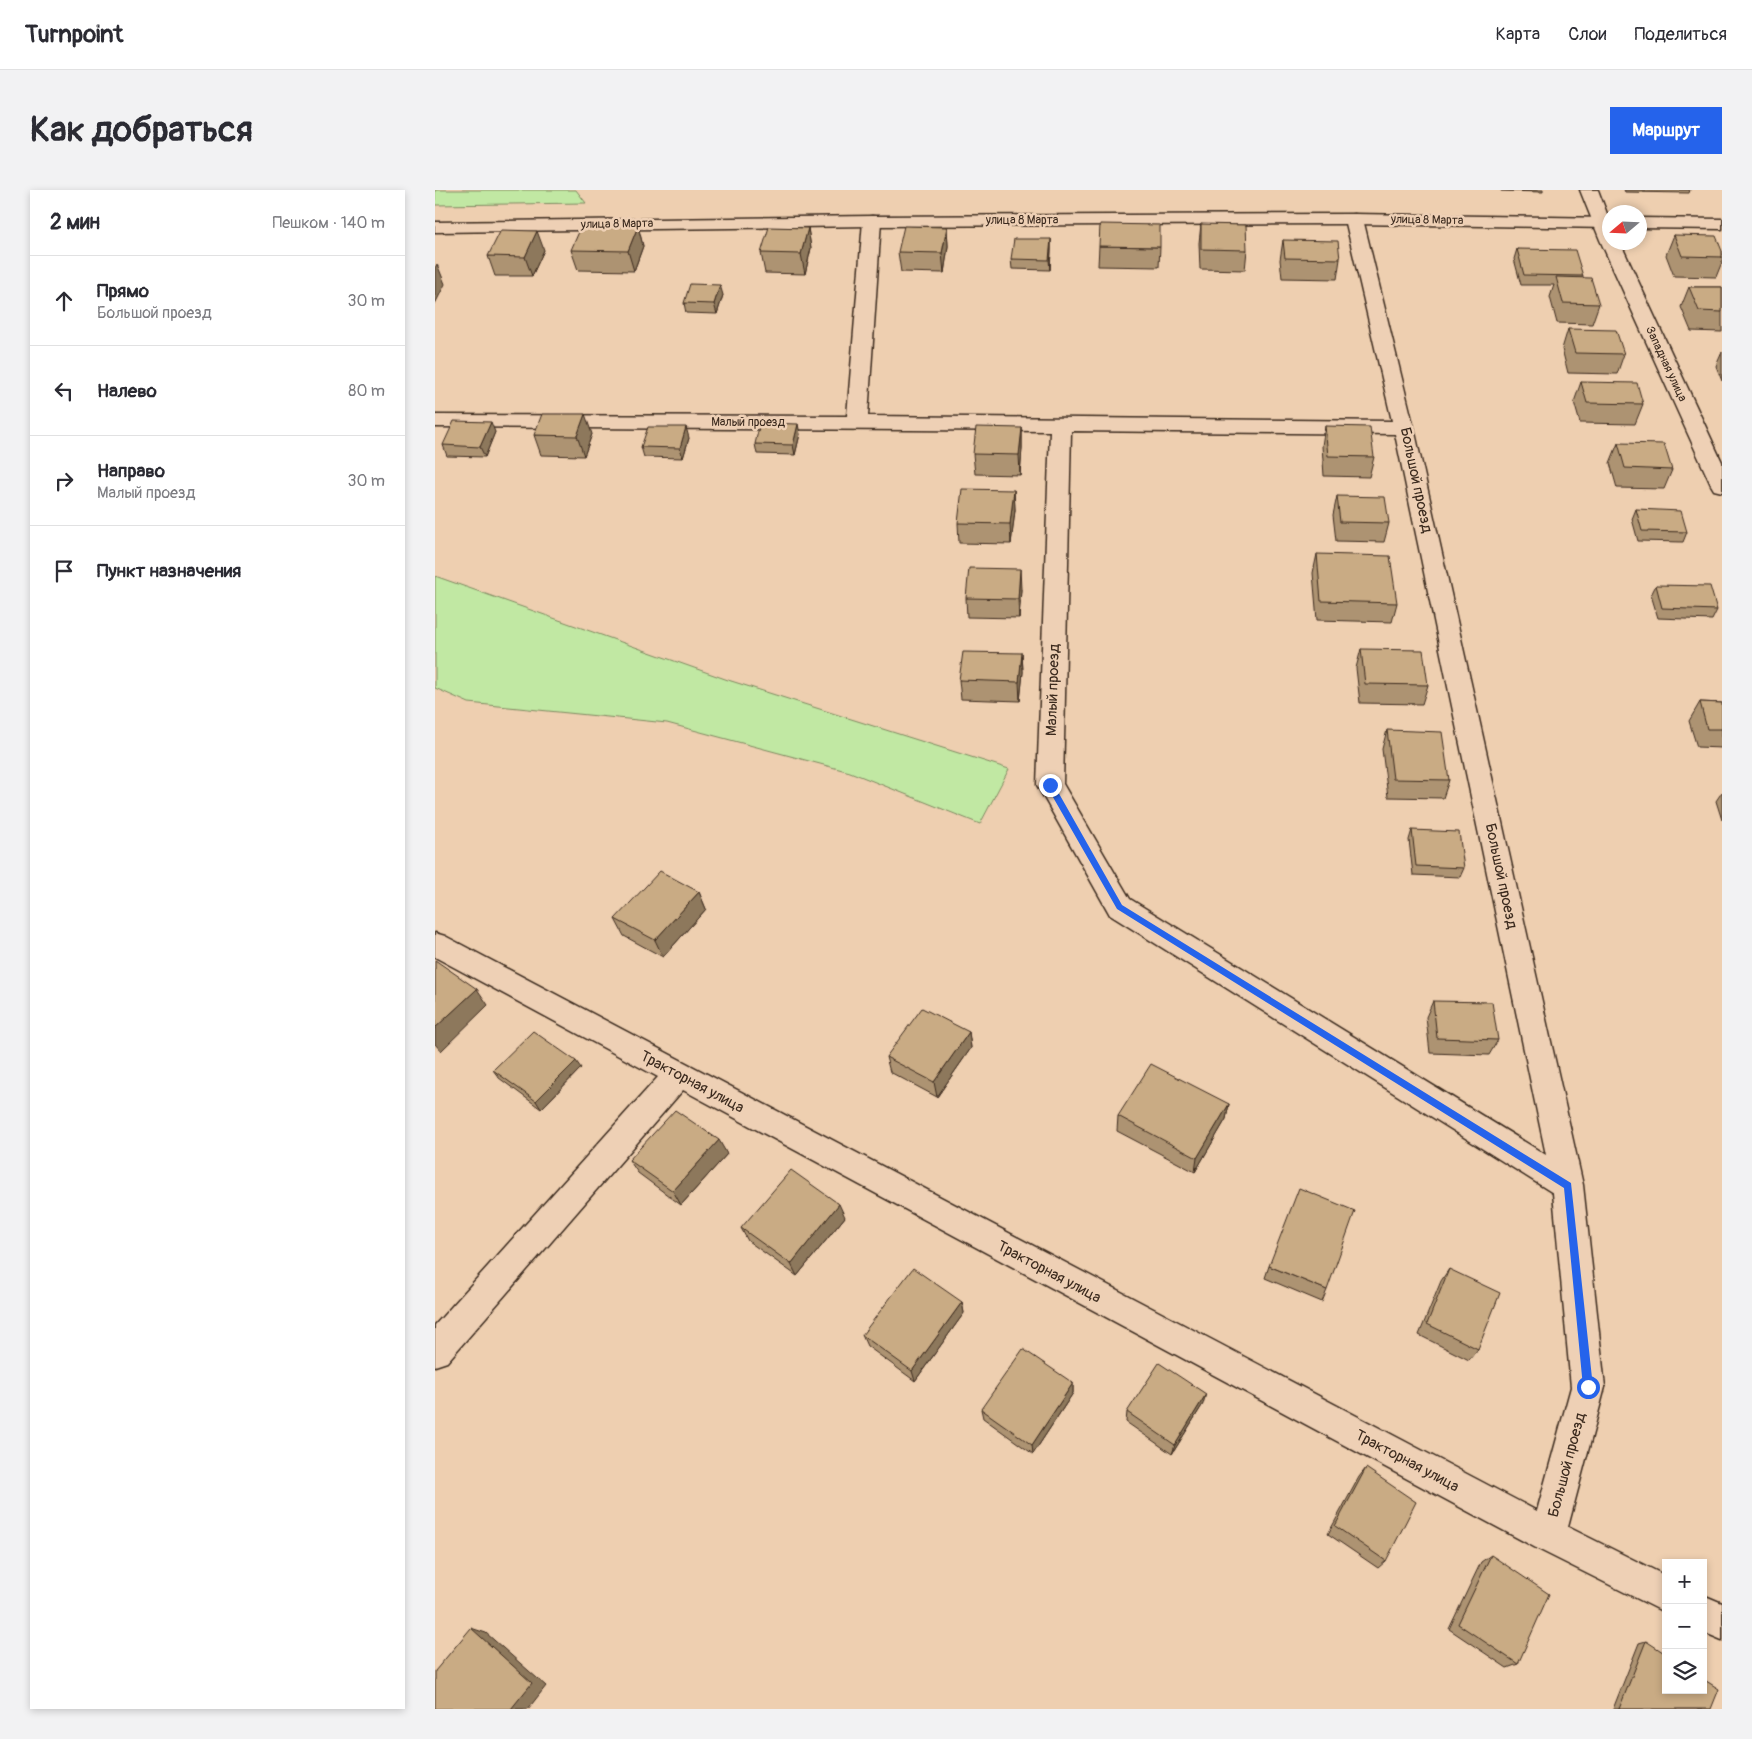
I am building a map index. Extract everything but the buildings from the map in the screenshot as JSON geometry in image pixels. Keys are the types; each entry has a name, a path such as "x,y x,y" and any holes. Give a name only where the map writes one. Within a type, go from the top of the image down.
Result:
{"street":[{"name":"Западная улица","path":"1589,190 1602,217"},
{"name":"улица 8 Марта","path":"435,227 872,221 1354,219 1602,223"},
{"name":"Большой проезд","path":"1354,219 1404,428 1568,1186 1588,1387 1548,1536"},
{"path":"857,422 872,221"},
{"path":"1647,223 1722,224"},
{"name":"Западная улица","path":"1614,250 1722,485"},
{"name":"Малый проезд","path":"435,421 857,422 1404,428"},
{"name":"Малый проезд","path":"1061,424 1050,785 1119,907 1568,1186"},
{"name":"Тракторная улица","path":"435,944 678,1075 1548,1536 1662,1593"},
{"path":"435,1350 678,1075"},
{"path":"1707,1615 1722,1622"}],"green space":[{"path":"435,190 576,190 586,203 435,205"},
{"path":"435,576 728,680 1009,769 980,824 850,772 667,723 469,703 435,688"}],"route":[{"path":"1050,785 1119,907 1568,1186 1588,1387"}]}
